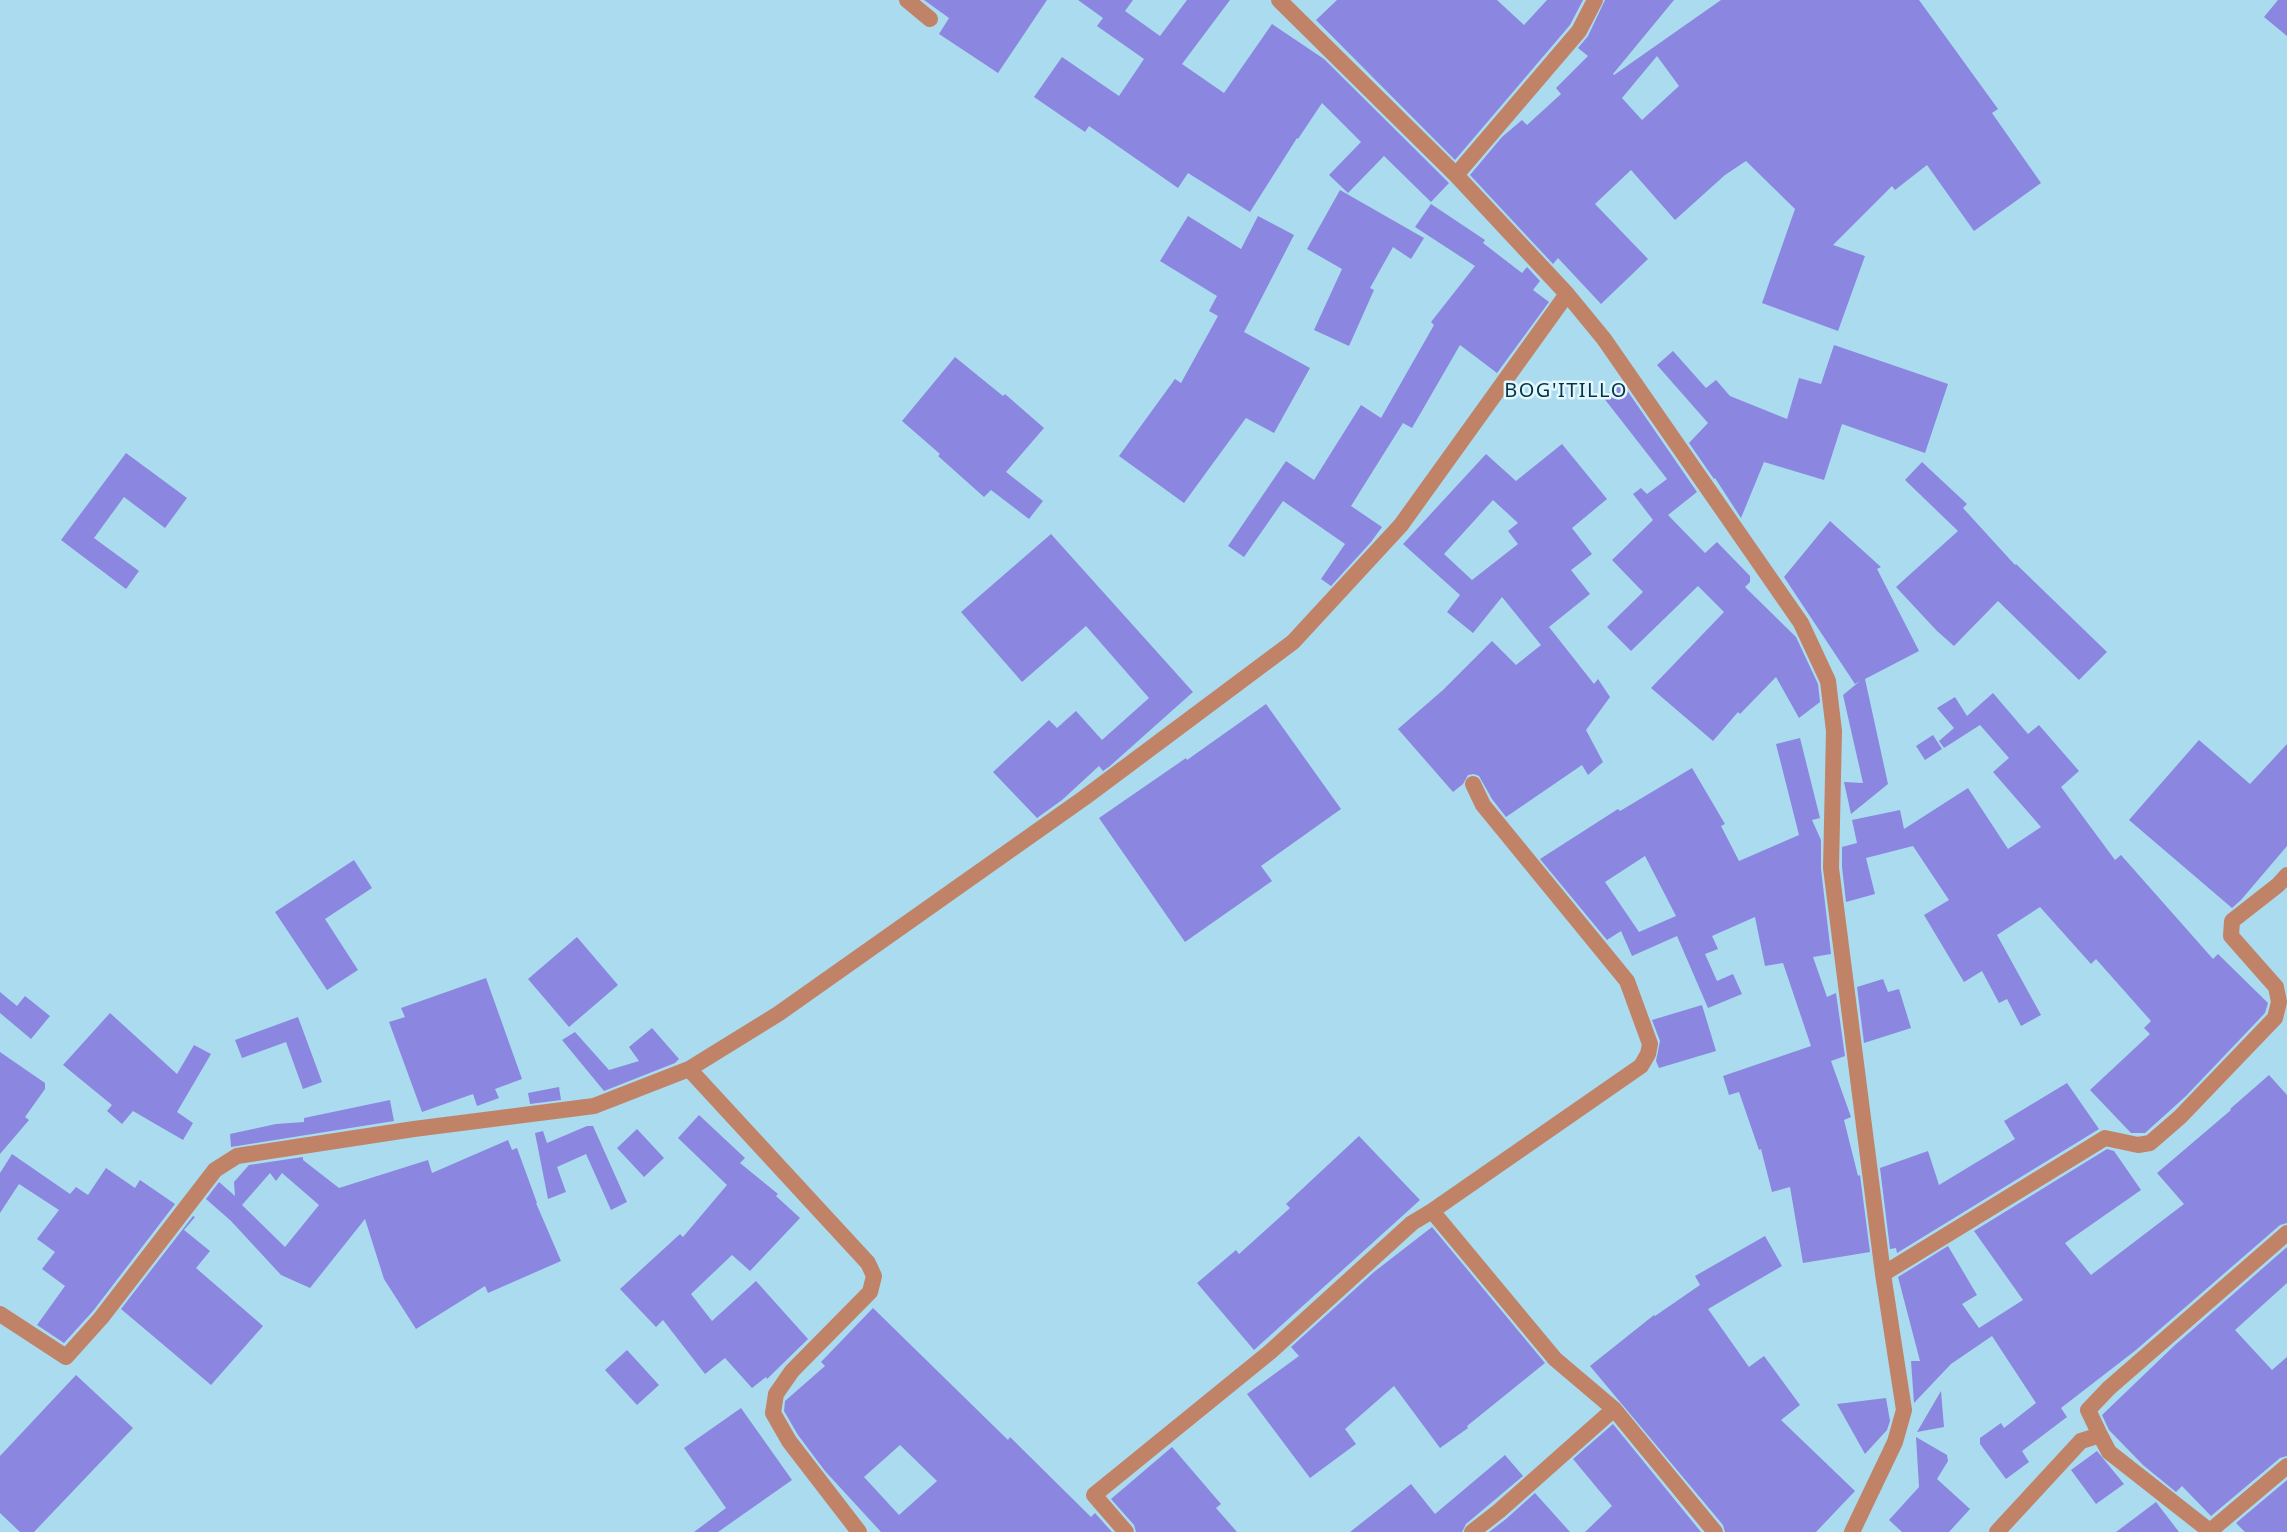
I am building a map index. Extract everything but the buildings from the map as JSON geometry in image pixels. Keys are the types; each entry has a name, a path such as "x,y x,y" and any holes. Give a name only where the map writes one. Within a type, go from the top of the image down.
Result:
{"street":[{"path":"907,0 930,19"},
{"path":"1279,0 1456,175 1567,294 1604,339 1801,623 1828,681 1834,731 1831,867 1883,1275 1904,1410 1895,1442 1855,1531"},
{"path":"1456,175 1579,31 1596,0"},
{"path":"0,1314 66,1357 101,1318 215,1170 237,1156 414,1129 594,1106 689,1070 778,1014 1074,804 1293,642 1401,525 1567,294"},
{"path":"1126,1532 1094,1495 1270,1352 1412,1223 1641,1066 1648,1054 1650,1044 1627,981 1483,805 1473,784"},
{"path":"1883,1275 2105,1138 2138,1145 2150,1143 2180,1117 2275,1018 2279,1002 2276,987 2231,936 2232,921 2284,886"},
{"path":"689,1070 868,1263 874,1276 870,1292 792,1371 776,1394 773,1413 789,1441 859,1532"},
{"path":"1432,1211 1555,1359 1614,1409 1715,1532"},
{"path":"2287,1233 2109,1388 2088,1410 2109,1452 2211,1532 2287,1466"},
{"path":"1472,1532 1499,1511 1614,1409"},
{"path":"1997,1532 2081,1441 2100,1435"}],"district":[{"name":"BOG'ITILLO","path":"1566,391"}]}
